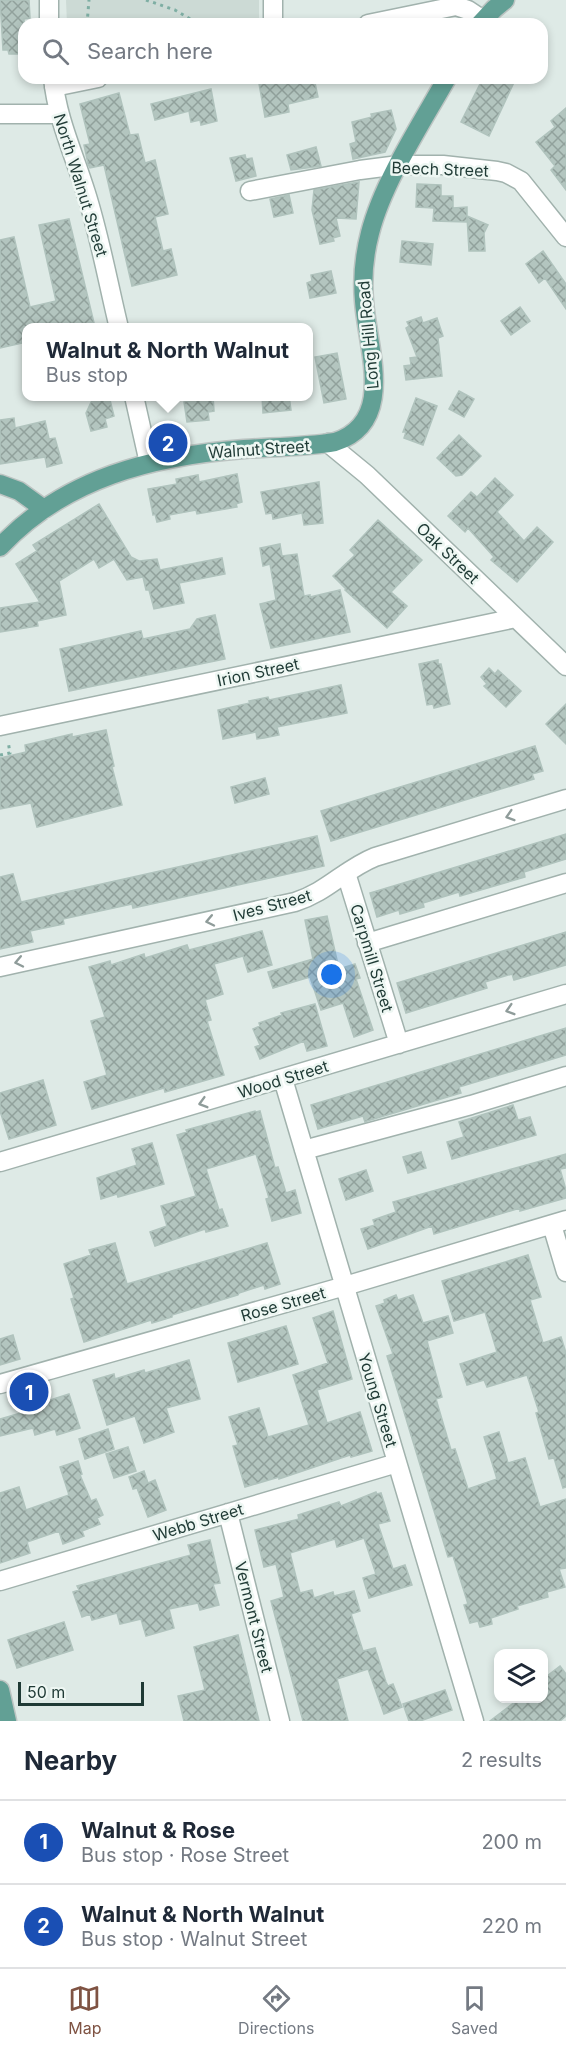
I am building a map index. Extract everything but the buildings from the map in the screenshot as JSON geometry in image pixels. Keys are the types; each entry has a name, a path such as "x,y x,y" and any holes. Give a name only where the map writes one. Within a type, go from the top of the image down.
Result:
{"main road":[{"path":"486,18 504,0"},
{"name":"Long Hill Road","path":"328,444 344,440 358,429 369,414 373,402 374,370 365,310 363,272 366,248 384,195 444,84"},
{"name":"Walnut Street","path":"0,547 44,509 84,486 118,471 149,462 209,452 328,444"},
{"path":"0,484 19,491 44,509"},
{"path":"0,1690 7,1721"}],"street":[{"path":"49,0 49,18"},
{"path":"273,0 273,18"},
{"path":"397,18 456,6 468,10 477,18"},
{"name":"North Walnut Street","path":"53,84 59,114 93,215 118,323"},
{"path":"0,114 59,114"},
{"name":"Beech Street","path":"250,191 399,165 443,165 497,171 515,176 528,188 566,237"},
{"path":"135,401 149,462"},
{"name":"Oak Street","path":"328,444 367,475 566,666"},
{"name":"Irion Street","path":"0,726 516,618"},
{"name":"Ives Street","path":"0,967 295,902 319,893 360,863 375,857 566,799"},
{"name":"Carpmill Street","path":"346,873 399,1044"},
{"path":"368,943 566,883"},
{"name":"Wood Street","path":"0,1162 566,994"},
{"path":"304,1150 471,1105 566,1076"},
{"name":"Young Street","path":"283,1079 474,1721"},
{"path":"559,1222 566,1272"},
{"name":"Rose Street","path":"0,1384 345,1286 559,1222"},
{"name":"Webb Street","path":"0,1581 397,1463"},
{"name":"Vermont Street","path":"228,1513 280,1721"}],"path":[{"path":"88,18 89,0"},
{"path":"146,0 175,10 189,18"}],"shaded area":[{"path":"66,0 259,0 259,18 67,18"}],"place":[{"name":"Walnut & North Walnut","path":"168,443"},
{"name":"Walnut & Rose","path":"29,1392"}]}
